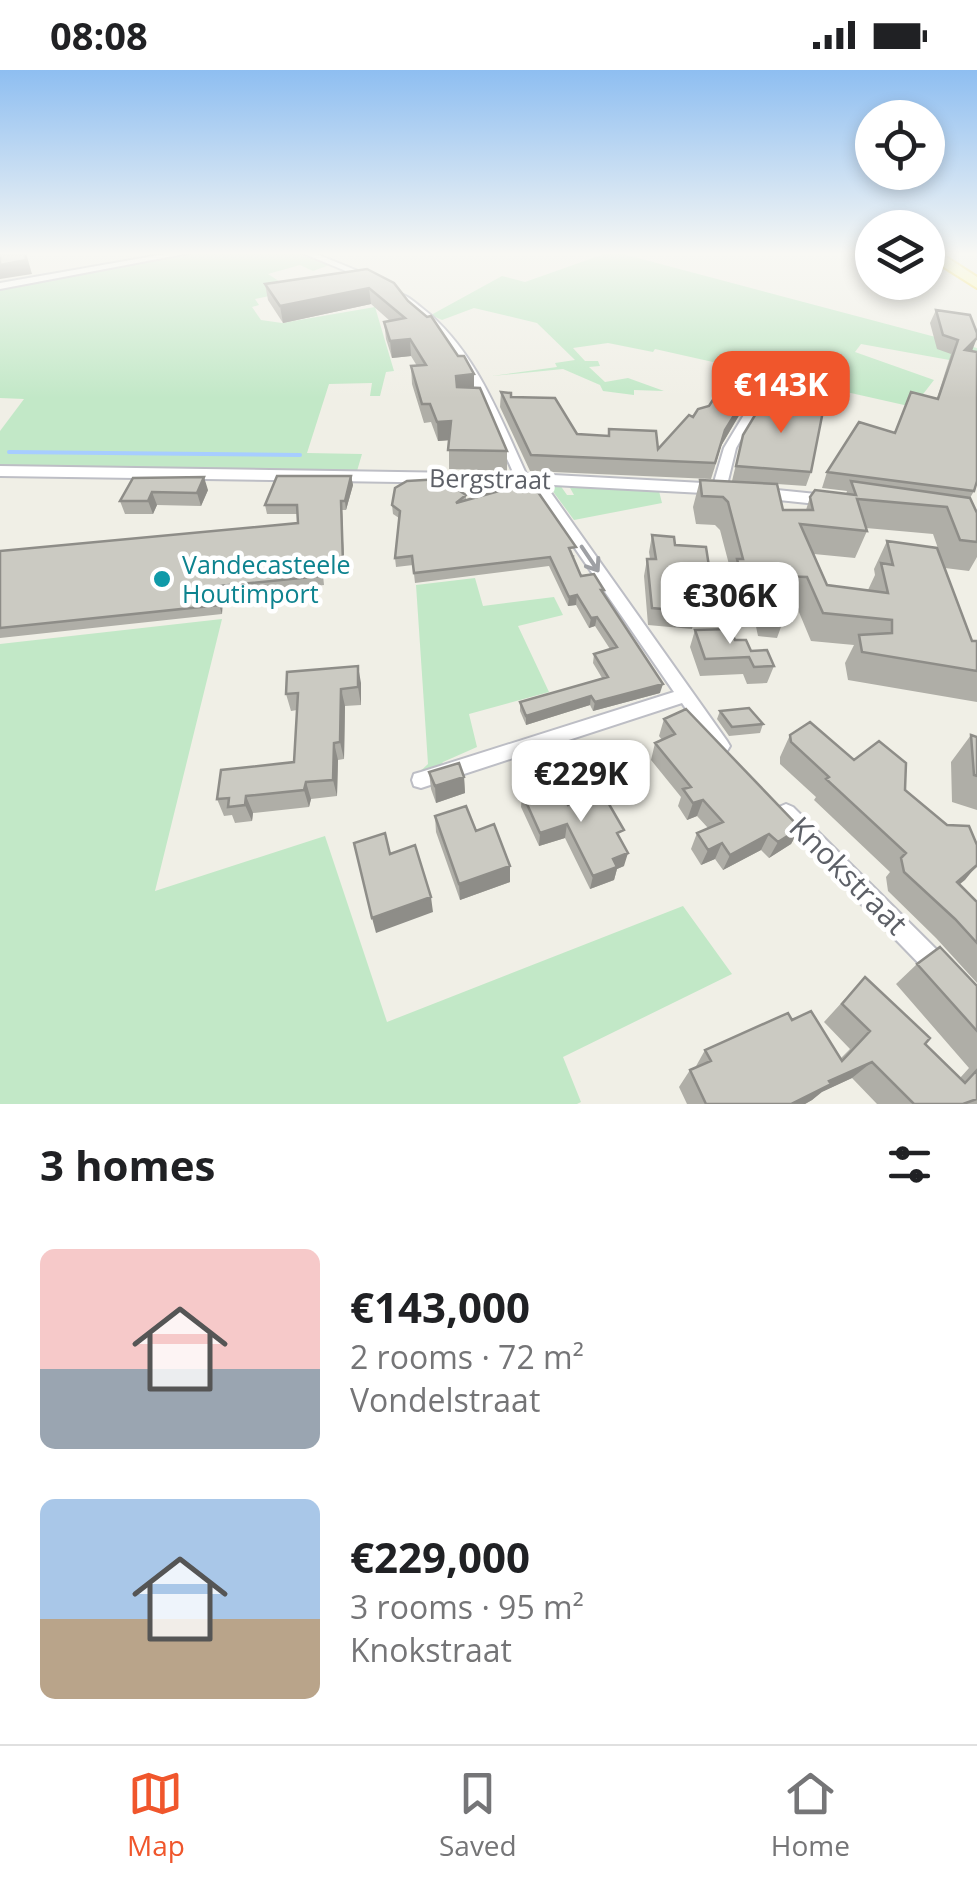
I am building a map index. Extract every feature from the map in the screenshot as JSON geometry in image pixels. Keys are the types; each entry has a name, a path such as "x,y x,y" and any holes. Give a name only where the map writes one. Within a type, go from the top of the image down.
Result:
{"street":[{"path":"407,301 436,322 460,349 528,479 710,734 735,760"},
{"path":"719,489 730,448 773,375"},
{"name":"Bergstraat","path":"0,471 528,479 719,489 856,503"},
{"path":"421,780 684,696"},
{"name":"Knokstraat","path":"772,799 951,980"}],"green space":[{"path":"0,301 257,301 259,305 252,307 261,320 282,323 375,307 394,371 386,372 380,396 370,396 372,383 329,384 307,453 362,454 357,471 0,467 0,431 24,399 0,398"},
{"path":"456,301 801,301 977,348 977,365 861,344 855,352 934,380 913,407 655,349 653,352 608,343 573,348 585,361 598,361 600,366 589,367 605,382 628,378 664,391 634,390 634,395 603,391 600,385 563,369 492,376 557,367 555,363 575,360 537,323 474,308 442,320 431,315"},
{"path":"560,485 567,495 574,495 569,486 659,491 662,503 574,520 549,486"},
{"path":"475,578 483,606 554,597 563,615 518,626 549,692 469,714 477,747 443,762 438,770 411,780 428,764 416,585"},
{"path":"222,619 155,891 325,836 387,1022 683,906 732,974 563,1057 581,1102 577,1104 0,1104 0,644"}],"building":[{"path":"277,301 303,301 280,306"},
{"path":"385,301 408,301 427,317 431,316 458,356 464,356 474,374 456,376 457,387 480,388 507,451 448,450 451,421 437,422 430,404 422,404 411,366 426,365 410,339 390,341 384,322 405,318"},
{"path":"936,310 970,315 977,333 965,350 977,352 974,491 827,472 859,422 895,433 911,392 938,399 958,340 943,335"},
{"path":"733,369 759,375 725,430 715,463 531,455 501,392 511,393 511,397 555,398 577,434 609,436 609,429 656,431 658,449 689,415 693,417 698,409 709,406"},
{"path":"769,392 791,398 794,404 823,411 811,472 736,466 743,435"},
{"name":"Vandecasteele Houtimport","path":"277,476 351,476 345,501 341,501 343,563 321,566 322,576 220,586 219,605 0,628 0,551 298,523 297,505 265,505"},
{"path":"204,477 197,493 152,492 148,501 120,501 133,478"},
{"path":"441,479 466,495 456,503 531,482 576,547 569,548 581,576 594,574 663,684 595,702 591,696 526,716 520,702 608,677 594,654 617,647 577,595 569,597 550,557 414,573 412,556 395,558 400,511 392,505 395,488 407,481"},
{"path":"700,480 777,484 783,510 813,510 810,497 815,490 856,495 851,481 970,498 977,513 977,542 960,540 947,507 857,499 867,531 800,524 827,585 888,593 881,563 893,565 887,541 937,548 972,641 977,641 977,671 862,652 859,635 892,633 892,620 823,613 807,577 778,576 787,610 768,608 761,575 741,574 737,559 743,559 728,502 723,497 702,496"},
{"path":"652,535 674,537 675,545 706,547 710,573 689,572 696,612 652,608 647,559 656,559"},
{"path":"730,629 735,640 746,640 751,651 767,650 774,666 754,667 749,657 705,659 695,630"},
{"path":"358,666 358,687 341,689 340,742 334,743 333,780 306,782 304,790 246,796 245,805 228,807 229,798 217,799 221,770 294,762 298,693 286,694 287,672"},
{"path":"749,708 763,724 732,727 720,711"},
{"path":"686,709 800,828 778,842 769,834 730,855 722,843 708,850 697,833 723,822 703,800 693,803 683,789 691,787 655,743 675,734 664,719"},
{"path":"810,722 854,760 879,741 906,763 905,790 947,825 969,826 977,845 977,865 957,882 977,902 977,943 904,872 901,858 906,853 791,742 790,735"},
{"path":"971,735 977,737 977,776 974,775"},
{"path":"459,763 464,777 435,786 429,772"},
{"path":"553,783 568,805 602,792 624,830 617,833 628,853 613,859 617,867 593,876 567,824 540,833 522,793"},
{"path":"466,806 476,831 494,824 510,866 459,884 435,816"},
{"path":"385,833 390,854 415,845 431,897 372,918 354,843"},
{"path":"940,947 977,986 977,1031 917,964"},
{"path":"865,977 930,1038 925,1044 965,1083 977,1070 977,1099 963,1104 914,1104 872,1062 791,1104 706,1104 690,1070 711,1061 705,1050 788,1013 792,1020 811,1011 842,1061 870,1031 842,1004"}],"waterway":[{"path":"9,452 300,455"}],"place":[{"name":"Vandecasteele Houtimport","path":"162,579"}]}
